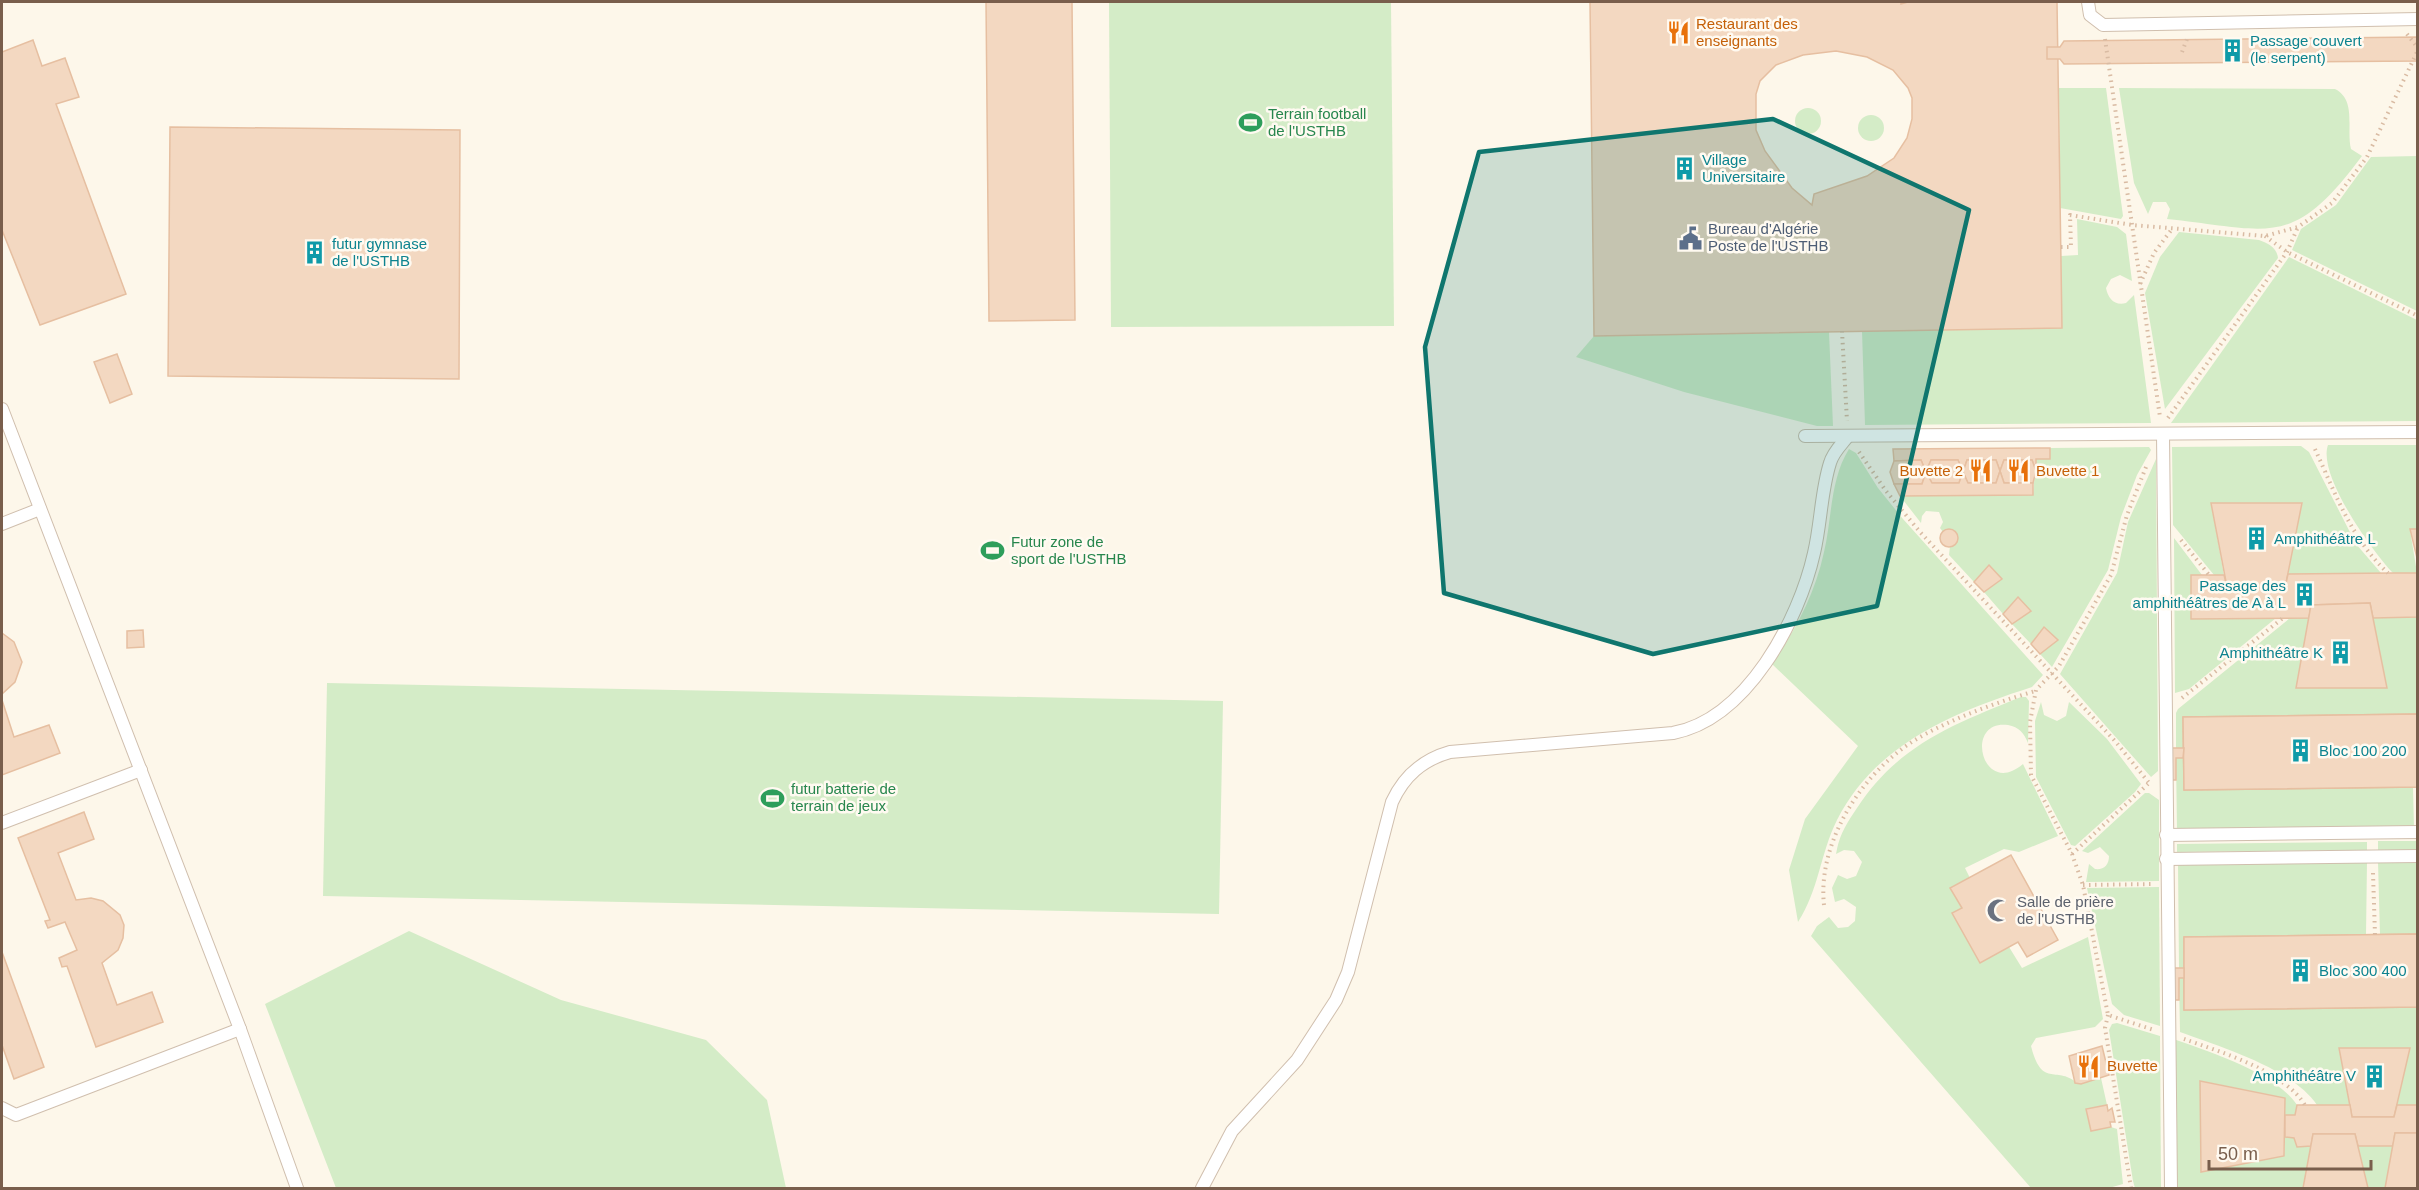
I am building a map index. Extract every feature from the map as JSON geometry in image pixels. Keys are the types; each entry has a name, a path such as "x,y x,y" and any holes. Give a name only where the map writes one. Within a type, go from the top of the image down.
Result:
{"lane":[{"path":"2088,2 2090,15 2103,25 2418,19"},
{"path":"2,409 240,1029 297,1188"},
{"path":"1804,436 2418,432"},
{"path":"2163,434 2170,1188"},
{"path":"1202,1188 1232,1131 1304,1051 1336,1000 1350,962 1392,802 1406,779 1426,761 1450,752 1673,732 1699,726 1719,713 1767,660 1791,619 1815,552 1830,463 1848,436"},
{"path":"2,524 40,509"},
{"path":"2,823 141,770"},
{"path":"2166,835 2418,832"},
{"path":"2166,859 2418,856"},
{"path":"2,1108 16,1115 240,1029"}],"path":[{"path":"2103,25 2157,413 2164,423 2287,252 2298,227"},
{"path":"2061,247 2071,247 2070,215 2132,225 2265,236 2298,227 2332,203 2367,157 2418,50"},
{"path":"2139,286 2154,253 2173,228"},
{"path":"2265,236 2287,252 2418,316"},
{"path":"1842,331 1848,436 1886,491 1913,524 2115,741 2148,784 2165,786"},
{"path":"2307,432 2352,529 2369,554 2388,573"},
{"path":"1824,905 1822,885 1825,866 1837,832 1859,795 1893,757 1918,739 1950,722 2036,690 2053,675 2114,567 2131,504 2163,434"},
{"path":"2162,516 2209,575"},
{"path":"2164,701 2179,701 2283,618"},
{"path":"2036,690 2030,722 2031,775 2072,855 2083,885 2108,1016 2105,1028 2131,1188"},
{"path":"2072,855 2148,784"},
{"path":"2373,857 2374,935"},
{"path":"2083,885 2167,884"},
{"path":"2108,1016 2222,1053 2291,1088 2305,1106"}],"highlighted area":[{"path":"1773,119 1969,210 1925,411 1877,606 1653,654 1444,593 1425,347 1479,152"}],"green space":[{"name":"Terrain football de l'USTHB","path":"1109,2 1391,2 1394,326 1111,327"},
{"path":"2059,88 2106,88 2123,216 2121,219 2060,208"},
{"path":"2119,88 2335,89 2346,100 2351,149 2362,156 2338,186 2317,207 2297,220 2278,227 2256,229 2167,219 2170,209 2166,202 2153,202 2148,214 2134,183"},
{"path":"1808,108 1817,112 1821,121 1817,130 1808,134 1799,130 1795,121 1799,112"},
{"path":"1871,115 1880,119 1884,128 1880,137 1871,141 1862,137 1858,128 1862,119"},
{"path":"2417,156 2417,311 2292,250 2301,229 2336,205 2371,157"},
{"path":"2077,219 2117,227 2126,234 2132,281 2120,275 2111,279 2106,288 2110,298 2119,303 2126,303 2134,295 2151,423 1865,425 1862,331 2061,256 2078,255"},
{"path":"2179,232 2259,240 2272,246 2278,258 2165,409 2145,293 2160,257"},
{"path":"2289,257 2417,320 2417,421 2171,423"},
{"path":"1829,332 1833,426 1817,426 1684,392 1576,357 1594,336"},
{"path":"2328,445 2417,445 2417,529 2410,530 2417,573 2393,573 2361,531 2338,493 2331,475 2327,458"},
{"path":"2301,446 2309,452 2356,544 2381,573 2288,574 2301,503 2211,503 2224,575 2214,575 2173,525 2172,447"},
{"path":"2149,447 2151,450 2137,475 2121,517 2108,570 2052,667 2040,654 2057,640 2044,627 2031,644 2012,624 2030,610 2018,597 2003,614 1984,592 2002,579 1989,565 1974,582 1949,555 1950,546 1955,544 1958,537 1953,530 1943,532 1940,528 1943,522 1939,512 1926,511 1921,523 1900,496 2033,495 2036,459 2050,459 2050,448"},
{"path":"1849,449 1856,453 1878,488 1903,519 2043,675 2032,687 1975,708 1920,734 1873,770 1853,793 1837,820 1811,897 1798,922 1789,870 1805,819 1858,746 1772,664 1797,624 1810,597 1827,539 1838,473"},
{"path":"2156,459 2158,771 2151,777 2060,674 2117,573 2128,522"},
{"path":"2174,538 2202,575 2191,575 2191,619 2276,618 2189,689 2175,693"},
{"path":"2417,617 2417,714 2183,717 2184,748 2176,748 2178,709 2290,618 2309,618 2296,688 2387,688 2373,618"},
{"name":"futur batterie de terrain de jeux","path":"327,683 1223,701 1219,914 323,896"},
{"path":"2021,697 2026,697 2029,701 2028,743 2023,733 2015,727 1994,726 1986,733 1982,744 1983,755 1988,765 1997,772 2009,772 2023,764 2058,836 2019,852 2004,849 1965,868 1970,878 1951,889 1962,908 2009,947 2022,968 2088,937 2103,1019 2095,1027 2036,1038 2031,1046 2035,1059 2045,1072 2070,1078 2078,1084 2101,1078 2107,1105 2086,1109 2091,1131 2111,1127 2117,1129 2123,1184 2109,1188 2031,1188 1811,936 1817,926 1829,917 1838,928 1848,927 1855,921 1856,907 1844,899 1835,902 1832,888 1838,875 1847,879 1856,876 1862,862 1854,851 1844,850 1836,854 1845,828 1873,786 1909,752 1929,739 1950,727"},
{"path":"2041,702 2044,715 2057,721 2066,716 2069,702 2107,739 2141,784 2075,846 2071,845 2036,777 2035,721"},
{"path":"2176,758 2183,758 2184,790 2413,787 2414,829 2177,831"},
{"path":"2145,793 2159,800 2159,881 2086,882 2089,864 2095,869 2103,868 2109,856 2100,847 2088,853 2082,851"},
{"path":"2378,841 2417,841 2417,850 2378,850"},
{"path":"2367,842 2367,850 2177,852 2177,844"},
{"path":"2367,862 2366,935 2184,937 2184,968 2179,968 2178,864"},
{"path":"2378,862 2417,862 2417,934 2380,935"},
{"path":"2159,887 2160,1026 2124,1015 2112,1004 2087,888"},
{"path":"409,931 561,1000 706,1040 767,1100 786,1188 336,1188 265,1004"},
{"path":"2179,978 2184,978 2185,1010 2417,1007 2417,1105 2397,1105 2409,1048 2339,1048 2350,1105 2317,1105 2291,1080 2273,1070 2254,1060 2180,1032"},
{"path":"2117,1023 2160,1036 2161,1188 2135,1188 2133,1181 2109,1030 2112,1024"},
{"path":"2173,1039 2258,1073 2287,1093 2297,1105 2295,1115 2285,1115 2285,1098 2201,1081 2201,1171 2284,1156 2285,1137 2294,1138 2298,1147 2311,1146 2303,1188 2174,1188"},
{"path":"2358,1146 2393,1146 2385,1188 2368,1188"}],"building":[{"path":"986,2 1072,2 1075,320 989,321"},
{"name":"Village Universitaire","path":"1590,2 1901,2 1901,4 1908,2 2057,2 2062,328 1594,336","holes":["1836,51 1867,57 1893,70 1908,88 1912,98 1912,119 1907,138 1894,158 1867,176 1814,194 1812,205 1792,188 1765,151 1756,130 1756,94 1760,81 1776,65 1803,55"]},
{"name":"Passage couvert (le serpent)","path":"2418,37 2418,61 2064,64 2060,59 2047,59 2047,47 2060,47 2064,41"},
{"path":"33,40 42,66 65,58 79,97 56,104 126,294 40,325 2,230 2,52"},
{"name":"futur gymnase de l'USTHB","path":"170,127 460,130 459,379 168,376"},
{"path":"117,354 132,394 110,403 94,362"},
{"path":"2050,448 2050,459 2036,459 2036,471 2032,460 2004,460 2000,471 1996,460 1967,460 1963,472 1958,460 1931,460 1926,472 1921,460 1894,461 1893,449"},
{"path":"1921,460 1926,472 1922,484 1894,484 1890,472 1894,461"},
{"path":"1931,460 1958,460 1963,472 1959,483 1932,483 1926,472"},
{"name":"Buvette 2","path":"1967,460 1996,460 2000,471 1996,483 1968,483 1963,472"},
{"name":"Buvette 1","path":"2004,460 2032,460 2036,471 2033,483 2004,483 2000,471"},
{"path":"2000,471 2004,483 2033,483 2033,495 1900,496 1894,484 1922,484 1926,472 1932,483 1959,483 1963,472 1968,483 1996,483"},
{"name":"Amphithéâtre L","path":"2211,503 2302,503 2285,588 2227,587"},
{"path":"1949,529 1955,532 1958,538 1955,544 1949,547 1943,544 1940,538 1943,532"},
{"path":"2410,529 2418,529 2418,562"},
{"path":"1989,565 2002,579 1984,592 1974,582"},
{"name":"Passage des amphithéâtres de A à L","path":"2418,573 2418,617 2373,618 2370,603 2311,605 2309,618 2191,619 2191,575 2224,575 2227,587 2285,588 2288,574"},
{"path":"2018,597 2031,611 2012,624 2003,614"},
{"name":"Amphithéâtre K","path":"2370,603 2387,688 2296,688 2311,605"},
{"path":"2044,627 2058,640 2040,654 2031,644"},
{"path":"143,630 144,647 127,648 127,631"},
{"path":"2,633 14,642 22,662 15,682 2,694"},
{"path":"2,700 14,737 49,725 60,753 2,775"},
{"name":"Bloc 100 200","path":"2418,714 2418,787 2184,790 2183,717"},
{"name":"Bloc 100 200","path":"2418,714 2418,787 2184,790 2183,717"},
{"path":"2170,748 2184,748 2183,758 2176,758 2176,780 2170,780"},
{"path":"84,812 94,839 58,853 76,900 91,898 103,901 120,915 124,925 123,938 118,950 102,963 117,1005 152,992 163,1022 96,1047 67,966 62,967 59,958 77,950 65,922 48,928 45,921 50,920 18,838"},
{"name":"Salle de prière de l'USTHB","path":"2011,855 2058,940 2027,957 2018,942 1980,963 1952,913 1962,908 1950,888"},
{"name":"Bloc 300 400","path":"2418,934 2418,1007 2184,1010 2184,937"},
{"name":"Bloc 300 400","path":"2418,934 2418,1007 2184,1010 2184,937"},
{"path":"2,952 44,1067 14,1079 2,1045"},
{"path":"2170,968 2184,968 2184,978 2179,978 2179,1000 2170,1000"},
{"name":"Buvette","path":"2102,1046 2109,1075 2081,1084 2075,1083 2069,1056"},
{"name":"Amphithéâtre V","path":"2339,1048 2410,1048 2394,1117 2352,1117"},
{"path":"2200,1081 2285,1098 2284,1156 2201,1172"},
{"name":"Buvette","path":"2107,1105 2108,1111 2112,1108 2115,1122 2110,1122 2111,1127 2091,1131 2086,1109"},
{"path":"2297,1105 2350,1105 2352,1117 2394,1117 2397,1105 2418,1105 2418,1133 2395,1133 2393,1146 2358,1146 2355,1134 2313,1134 2311,1146 2297,1147 2294,1138 2285,1137 2285,1115 2295,1115"},
{"path":"2395,1133 2418,1133 2418,1188 2385,1188"},
{"path":"2313,1134 2355,1134 2368,1188 2303,1188"}],"place":[{"name":"Restaurant des enseignants","path":"1678,33"},
{"name":"Passage couvert (le serpent)","path":"2232,50"},
{"name":"Terrain football de l'USTHB","path":"1250,123"},
{"name":"Village Universitaire","path":"1684,169"},
{"name":"Bureau d'Algérie Poste de l'USTHB","path":"1690,238"},
{"name":"futur gymnase de l'USTHB","path":"314,253"},
{"name":"Buvette 2","path":"1981,471"},
{"name":"Buvette 1","path":"2018,471"},
{"name":"Amphithéâtre L","path":"2256,539"},
{"name":"Futur zone de sport de l'USTHB","path":"993,551"},
{"name":"Passage des amphithéâtres de A à L","path":"2304,595"},
{"name":"Amphithéâtre K","path":"2341,653"},
{"name":"Bloc 100 200","path":"2301,751"},
{"name":"futur batterie de terrain de jeux","path":"773,798"},
{"name":"Salle de prière de l'USTHB","path":"1999,911"},
{"name":"Bloc 300 400","path":"2301,971"},
{"name":"Buvette","path":"2089,1066"},
{"name":"Amphithéâtre V","path":"2374,1076"}]}
